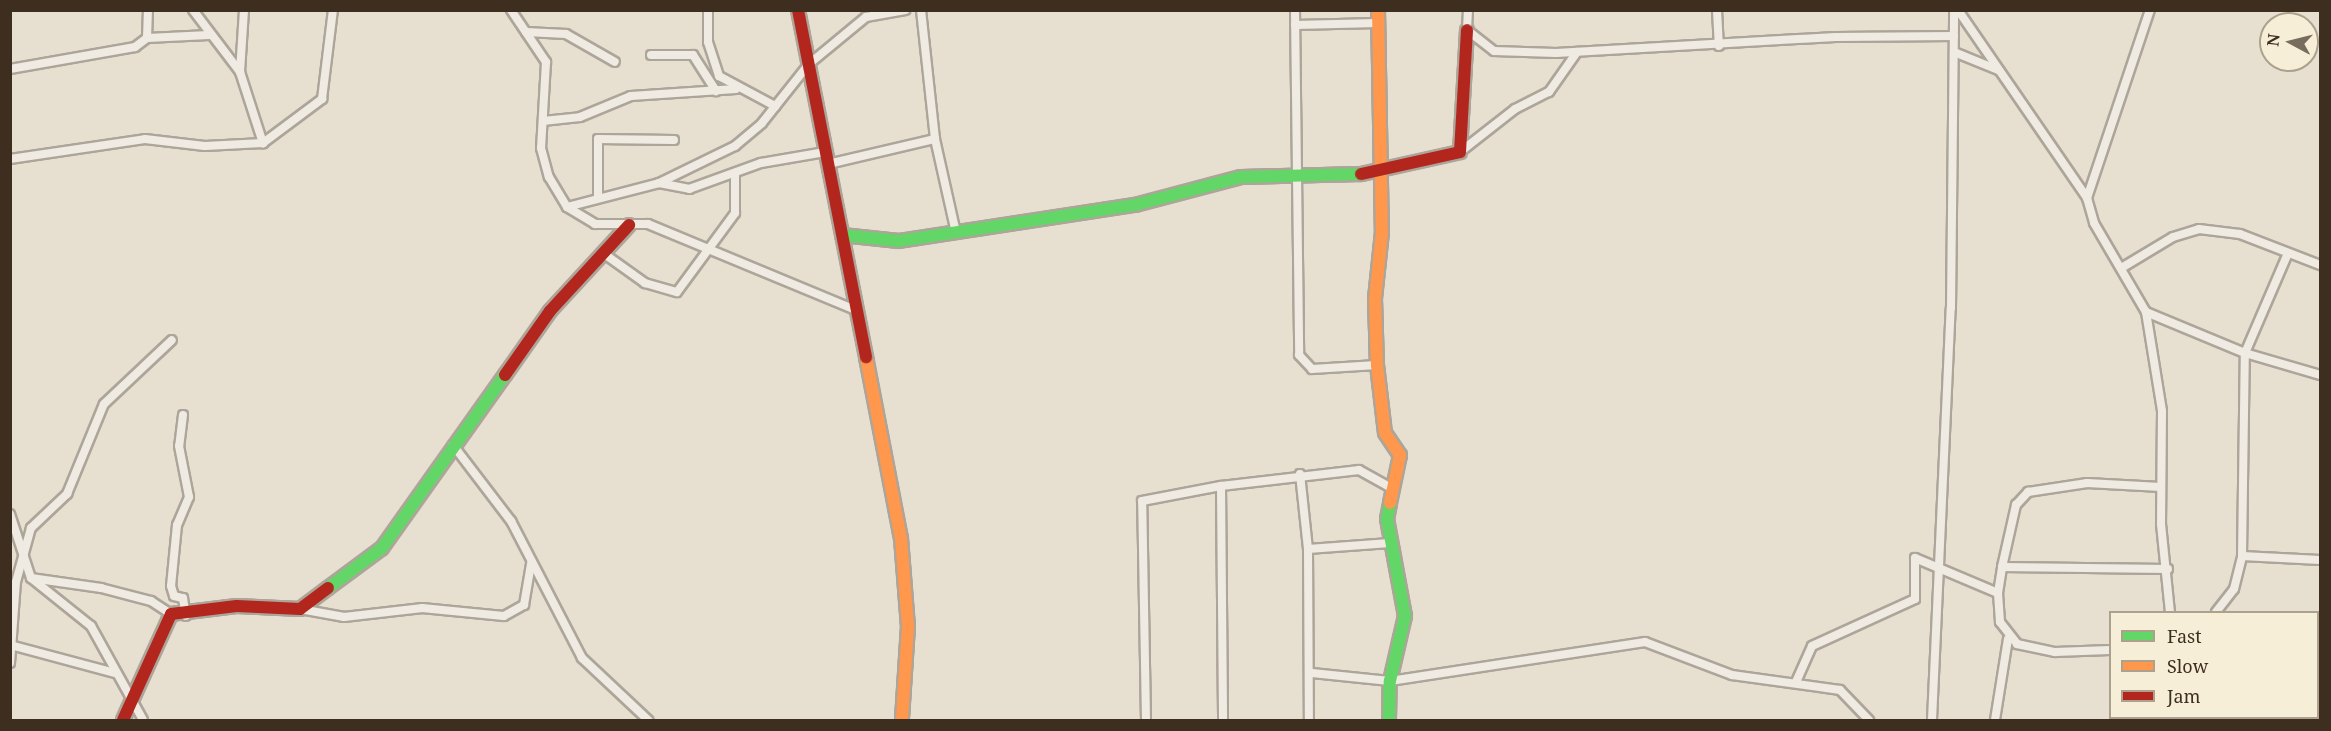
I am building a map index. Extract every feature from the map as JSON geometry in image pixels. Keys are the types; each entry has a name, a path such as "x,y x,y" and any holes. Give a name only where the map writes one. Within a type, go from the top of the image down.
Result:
{"street":[{"path":"147,38 148,10"},
{"path":"193,10 209,35 240,72"},
{"path":"244,10 240,72 263,143"},
{"path":"10,159 145,139 205,146 263,143 322,99 333,10"},
{"path":"511,10 547,68 543,121 549,177 567,207 595,224 648,224 856,310"},
{"path":"518,21 519,10"},
{"path":"708,10 711,54 719,76 736,89 775,106"},
{"path":"798,10 901,538 908,626 902,720"},
{"path":"567,207 658,183 735,146 775,106 809,64 866,17 905,10"},
{"path":"921,10 936,139 956,233"},
{"path":"1295,10 1299,172 1299,355 1312,369 1377,365"},
{"path":"1460,152 1468,10"},
{"path":"1717,10 1719,46"},
{"path":"1932,720 1941,569 1956,10"},
{"path":"1956,10 2087,198 2094,223 2123,267 2145,312 2162,411 2161,487 2170,611"},
{"path":"2087,198 2150,10"},
{"path":"1294,25 1378,17 1382,174 1377,365 1385,433 1400,455 1390,487 1390,543 1405,616 1390,681 1389,720"},
{"path":"1467,30 1494,51 1577,52 1719,46 1836,36 1954,36"},
{"path":"526,32 566,33 615,62"},
{"path":"10,69 119,54 147,38 209,35"},
{"path":"842,235 899,241 956,233 1136,205 1240,177 1299,172 1382,174 1460,152 1515,109 1549,92 1577,52"},
{"path":"1954,52 1998,70"},
{"path":"651,55 693,55 716,91"},
{"path":"543,121 580,117 631,96 736,89"},
{"path":"598,198 597,139 674,140"},
{"path":"658,183 689,189 761,163 826,158 936,139"},
{"path":"603,254 668,294 680,290 704,249 735,213 735,173"},
{"path":"300,609 381,548 550,311 629,225"},
{"path":"2123,267 2173,237 2199,229 2240,234 2320,265"},
{"path":"2217,611 2234,589 2242,555 2245,353 2288,253"},
{"path":"2145,312 2245,353 2320,375"},
{"path":"10,663 14,646 16,582 26,560 31,528 67,494 104,404 172,340"},
{"path":"183,415 179,455 189,497 177,525 171,586 174,596 183,598 186,616"},
{"path":"453,445 494,496 582,658 648,720"},
{"path":"1146,720 1142,501 1300,474 1368,471 1390,487"},
{"path":"1300,474 1308,549 1312,673 1309,720"},
{"path":"1995,720 2008,639 2000,622 1998,593 2016,506 2028,492 2087,483 2161,487"},
{"path":"1221,486 1223,720"},
{"path":"10,514 31,578 91,626 128,701 143,720"},
{"path":"1308,549 1390,543"},
{"path":"2242,555 2320,560"},
{"path":"1797,682 1812,646 1915,599 1916,558 1998,593"},
{"path":"31,578 101,588 151,601 171,614 186,616 237,606 300,609 344,617 422,608 504,616 524,605 531,563"},
{"path":"2002,567 2168,569"},
{"path":"123,720 128,701 171,614"},
{"path":"2008,639 2047,651 2109,650"},
{"path":"1312,673 1390,681 1635,642 1673,649 1732,675 1797,682 1840,690 1869,720"},
{"path":"14,646 115,673"}],"traffic: fast":[{"path":"842,235 899,241 1135,205 1241,177 1361,174"},
{"path":"328,588 382,548 505,375"},
{"path":"1389,720 1390,681 1405,616 1387,519 1390,503"}],"traffic: slow":[{"path":"1378,10 1382,232 1375,299 1377,365 1385,433 1400,455 1390,503"},
{"path":"866,357 901,538 908,626 902,720"}],"traffic: jam":[{"path":"798,10 866,357"},
{"path":"1361,174 1460,152 1467,30"},
{"path":"505,375 550,311 629,225"},
{"path":"123,720 171,614 237,606 300,609 328,588"}]}
